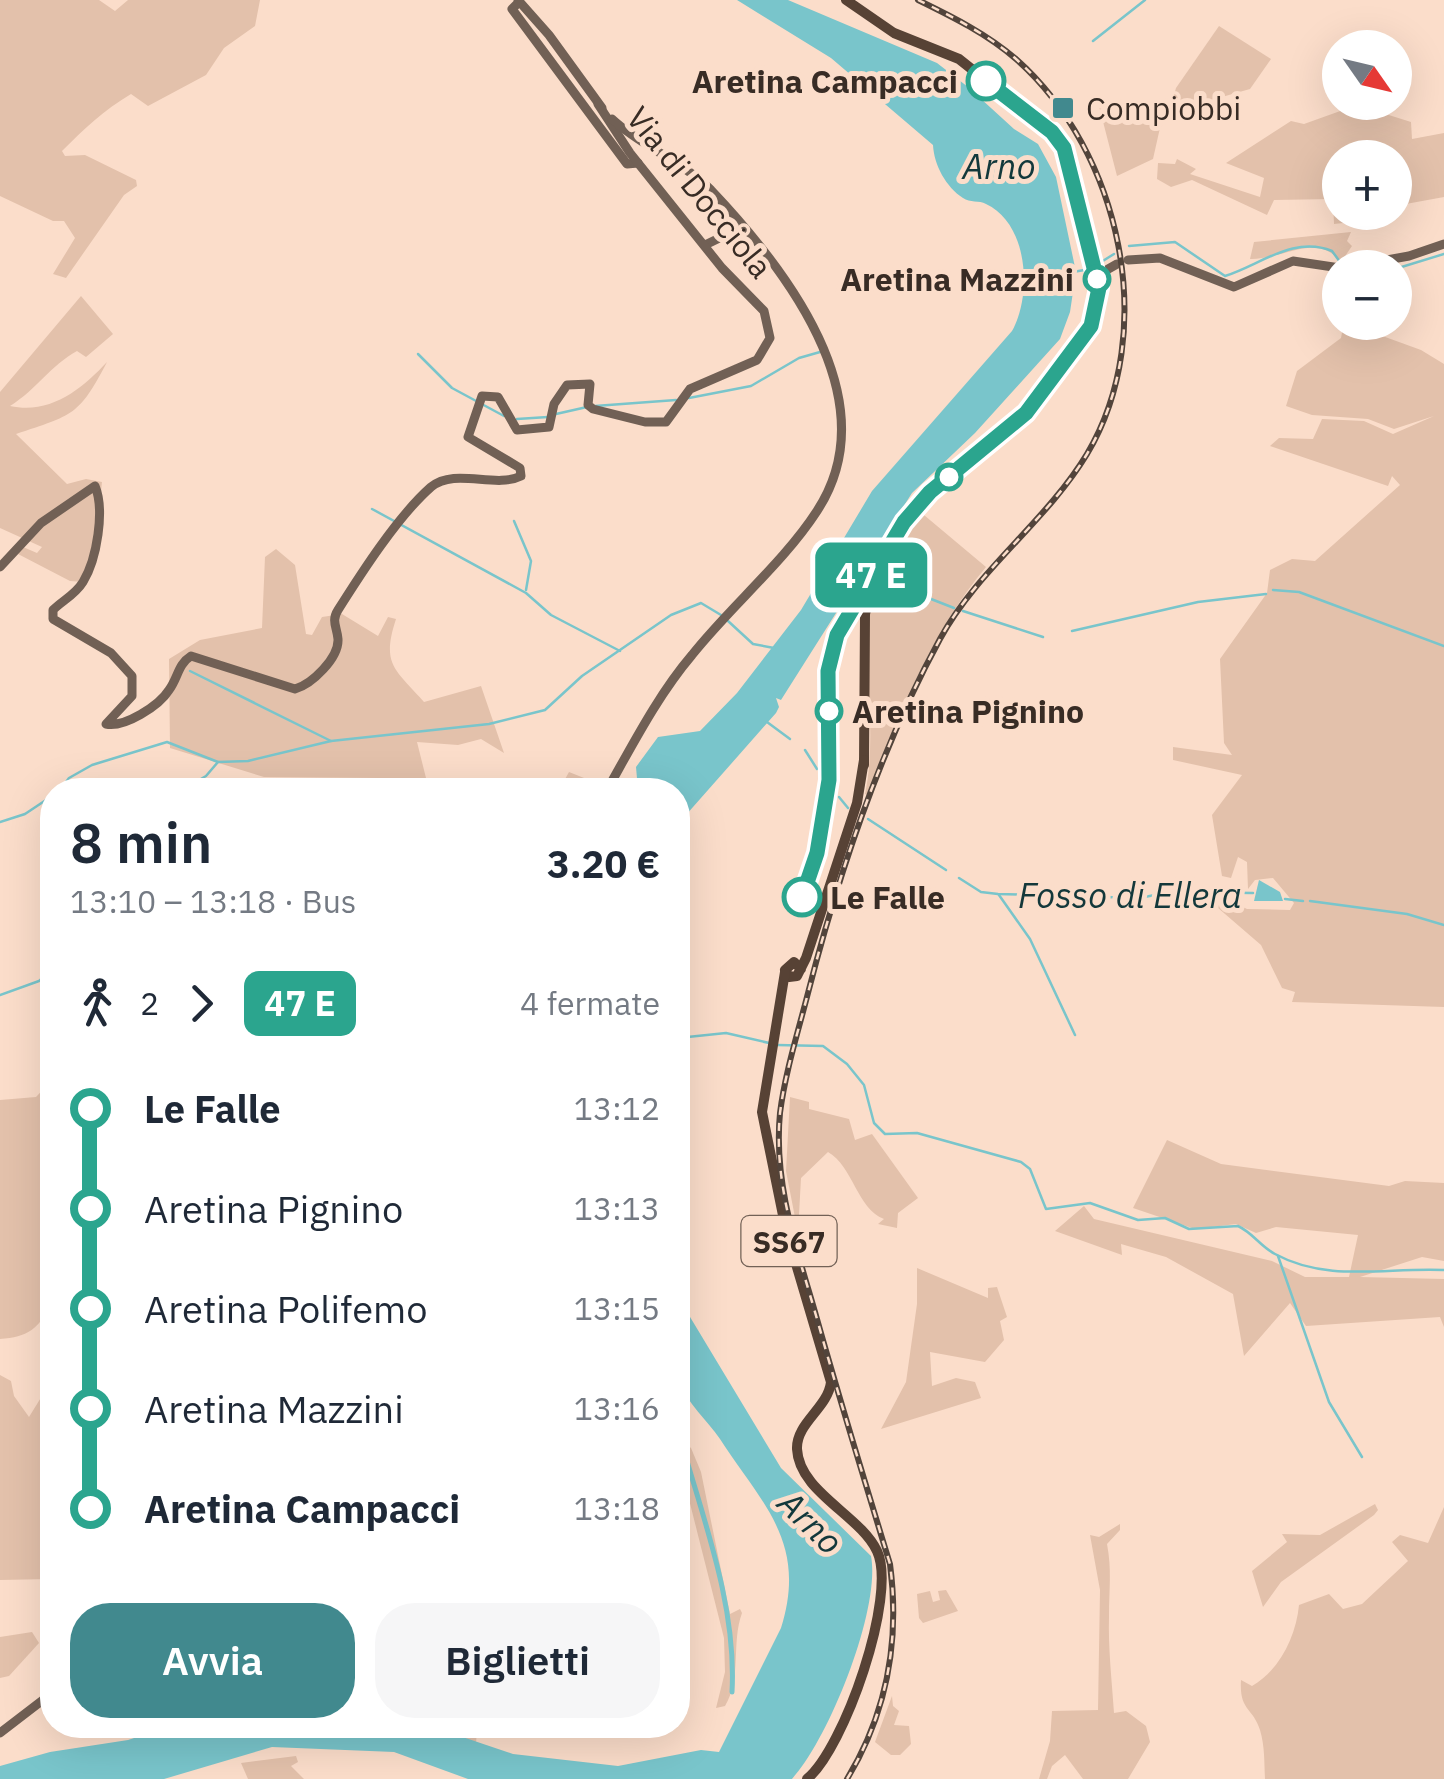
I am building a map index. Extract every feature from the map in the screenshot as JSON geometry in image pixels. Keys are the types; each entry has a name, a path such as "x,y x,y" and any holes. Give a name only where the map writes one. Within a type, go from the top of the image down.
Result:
{"main road":[{"path":"846,0 894,34 959,59 1057,137 1064,148 1099,288 1091,326 1056,376 1025,414 930,492 879,561 865,614 864,765"},
{"path":"864,765 870,616 886,550"},
{"name":"SS67","path":"807,1779 823,1764 840,1731 884,1587 881,1561 868,1536 812,1481 797,1451 800,1432 824,1401 831,1382 786,1230 764,1123 782,988 809,950 857,803 864,765"}],"street":[{"path":"614,778 682,666 816,514 838,462 842,414 821,346 799,302 742,227 689,171 628,133 598,104 550,34 519,1 512,9 627,164 638,163"},
{"name":"Via di Docciola","path":"0,566 40,522 95,486 98,512 94,557 83,582 53,610 53,619 111,653 132,676 132,696 106,720 107,725 121,723 164,696 181,665 191,656 284,688 305,686 337,650 336,612 397,524 428,490 444,480 510,480 522,474 468,437 478,402 488,393 498,398 517,430 549,427 554,404 567,385 584,382 590,384 588,404 593,410 645,422 666,422 690,389 757,360 770,338 764,311 638,163 598,104"},
{"path":"705,245 742,227"},
{"path":"1412,255 1444,244"},
{"path":"1128,260 1160,258 1234,287 1292,261 1322,264"},
{"path":"1096,276 1117,264"},
{"path":"0,1733 40,1702"}],"shaded area":[{"path":"0,0 99,0 115,11 128,0 260,0 255,26 224,48 206,75 148,106 131,94 62,151 65,156 85,155 136,180 137,186 124,195 66,278 53,274 75,238 64,221 53,221 0,196"},
{"path":"1219,26 1271,59 1250,89 1169,112 1176,88"},
{"path":"1102,95 1122,116 1136,117 1152,103 1166,101 1153,159 1117,176 1099,106"},
{"path":"1322,118 1405,120 1411,122 1412,139 1444,133 1444,197 1412,203 1412,140 1322,140 1322,199 1274,200 1267,215 1192,180 1171,187 1157,179 1158,163 1175,164 1177,159 1196,169 1190,174 1260,197 1264,178 1226,163 1291,121 1304,124"},
{"path":"1351,232 1347,241 1352,246 1349,250 1298,249 1250,259 1254,242"},
{"path":"81,296 113,334 86,357 77,351 68,357 10,406 39,407 52,403 87,382 107,362 81,404 62,417 16,434 67,484 86,479 102,482 94,557 83,582 70,581 18,554 23,547 37,553 42,547 0,528 0,392"},
{"path":"1338,340 1394,340 1444,364 1444,1007 1292,1002 1295,992 1282,988 1261,945 1203,895 1207,890 1247,909 1290,910 1294,903 1273,878 1255,880 1248,889 1247,862 1238,857 1231,878 1222,876 1212,815 1242,775 1173,760 1173,747 1232,755 1224,743 1220,659 1267,593 1270,570 1292,559 1315,561 1400,485 1392,476 1388,486 1270,446 1279,438 1313,439 1322,419 1364,421 1393,434 1434,416 1394,429 1368,419 1312,415 1286,406 1297,371"},
{"path":"918,510 986,567 932,648 868,795 865,794 870,740 868,657 872,603 886,559"},
{"path":"276,549 295,565 306,634 312,635 322,617 342,614 378,636 388,617 396,619 390,647 393,665 424,702 481,686 504,753 481,739 458,745 417,742 426,778 264,777 170,748 169,659 200,640 262,628 265,557"},
{"path":"40,1093 40,1322 18,1336 0,1339 0,1100 36,1097"},
{"path":"790,1097 809,1102 809,1109 849,1119 855,1140 872,1134 918,1198 898,1213 897,1228 878,1224 884,1219 867,1206 844,1167 828,1152 801,1178 798,1233 786,1171"},
{"path":"1167,1140 1221,1164 1389,1186 1405,1181 1444,1183 1444,1261 1422,1257 1360,1277 1444,1279 1444,1327 1440,1317 1306,1326 1290,1303 1244,1356 1233,1294 1166,1257 1121,1244 1122,1255 1055,1231 1084,1206 1094,1219 1272,1261 1305,1277 1349,1277 1358,1235 1276,1227 1256,1233 1236,1224 1195,1229 1133,1208"},
{"path":"917,1268 988,1298 988,1288 997,1287 1007,1317 1000,1321 1004,1340 985,1362 930,1352 932,1386 956,1378 975,1382 981,1398 881,1429 906,1382 917,1304"},
{"path":"0,1375 11,1381 14,1396 29,1417 40,1399 40,1579 0,1580"},
{"path":"690,1447 701,1472 730,1614 740,1609 742,1613 730,1695 725,1706 716,1708 725,1672 724,1638 690,1503"},
{"path":"1375,1504 1378,1510 1374,1515 1281,1582 1263,1607 1252,1571 1287,1542 1282,1534 1320,1535"},
{"path":"1444,1507 1444,1779 1265,1779 1262,1736 1242,1698 1241,1680 1252,1686 1278,1662 1290,1640 1299,1605 1329,1594 1343,1609 1362,1604 1408,1561 1392,1542 1400,1535 1428,1543"},
{"path":"1120,1524 1120,1530 1107,1544 1114,1713 1126,1711 1146,1726 1150,1742 1128,1779 1083,1779 1065,1755 1052,1766 1047,1779 1039,1779 1050,1741 1052,1711 1098,1710 1100,1590 1090,1535 1099,1537"},
{"path":"946,1590 958,1611 923,1623 917,1594 930,1591 933,1602 940,1600 938,1591"},
{"path":"32,1632 39,1643 9,1676 0,1678 0,1637"},
{"path":"892,1696 893,1706 899,1711 894,1725 909,1726 911,1744 900,1755 891,1755 875,1742"},
{"path":"296,1756 298,1762 291,1766 304,1779 248,1779 241,1763"}],"water":[{"name":"Arno","path":"737,0 788,0 937,63 1014,129 1038,144 1056,177 1076,272 1070,312 1060,339 975,433 912,493 781,700 776,698 776,713 690,810 690,778 637,778 636,767 658,737 700,731 737,693 801,610 872,491 1012,331 1022,299 1023,262 1011,227 986,204 966,200 951,188 938,168 933,145 831,58"},
{"path":"1259,880 1280,892 1283,901 1254,901"},
{"path":"690,1317 781,1468 871,1556 868,1608 849,1672 821,1735 792,1779 468,1779 394,1752 272,1747 164,1779 0,1779 0,1766 50,1752 134,1738 466,1738 513,1754 618,1766 701,1750 719,1752 781,1628 789,1571 776,1526 720,1439 690,1402"}],"waterway":[{"path":"1093,41 1145,0"},
{"path":"1129,246 1175,242 1225,276 1291,249 1328,250"},
{"path":"1098,264 1114,254"},
{"path":"1412,264 1444,254"},
{"path":"1073,272 1090,269"},
{"path":"689,398 751,386 799,358 820,352"},
{"path":"418,354 452,388 504,416"},
{"path":"595,406 676,400"},
{"path":"556,414 587,407"},
{"path":"517,419 548,417"},
{"path":"372,509 526,593 551,615 620,651"},
{"path":"514,521 531,561 526,590"},
{"path":"880,579 954,608"},
{"path":"1273,590 1299,592 1444,646"},
{"path":"1072,631 1198,602 1266,594"},
{"path":"69,778 92,765 167,742 218,762 248,761 331,741 489,724 545,710 582,676 671,615 701,603 721,615"},
{"path":"963,611 1043,637"},
{"path":"728,621 753,644 774,648"},
{"path":"190,671 331,741"},
{"name":"Fosso di Ellera","path":"767,722 790,739"},
{"name":"Fosso di Ellera","path":"805,750 817,769"},
{"path":"203,778 218,762"},
{"name":"Fosso di Ellera","path":"839,797 848,808"},
{"path":"0,822 40,804"},
{"name":"Fosso di Ellera","path":"868,819 946,870"},
{"name":"Fosso di Ellera","path":"959,878 981,892 998,894 1139,898 1171,892 1253,893"},
{"path":"999,895 1030,939 1075,1035"},
{"name":"Fosso di Ellera","path":"1285,899 1303,901"},
{"name":"Fosso di Ellera","path":"1310,901 1407,914 1444,925"},
{"path":"0,995 40,980"},
{"path":"690,1037 726,1033 769,1043"},
{"path":"777,1045 823,1046 847,1064 864,1085 874,1123 885,1134 917,1133 1021,1162 1030,1169 1046,1209 1090,1203 1138,1220 1165,1218 1189,1229 1238,1226 1275,1254 1316,1268 1358,1272 1444,1270"},
{"path":"1278,1256 1329,1402 1362,1457"},
{"path":"690,1470 723,1592 729,1625 732,1692"}],"railway":[{"path":"847,1779 881,1702 891,1648 893,1592 890,1564 789,1218 780,1166 782,1098 833,902 898,724 956,614 1052,502 1087,454 1109,406 1121,353 1124,299 1118,245 1104,192 1082,143 1052,98 1005,50 918,0"}],"bus line":[{"path":"802,897 817,853 829,780 828,671 837,635 904,522 930,492 1026,413 1086,335 1095,314 1099,288 1064,148 1052,132 986,81"}],"place":[{"name":"Aretina Campacci","path":"986,81"},
{"name":"Compiobbi","path":"1063,108"},
{"name":"Aretina Mazzini","path":"1097,279"},
{"name":"Aretina Pignino","path":"829,711"},
{"name":"Le Falle","path":"802,897"}]}
